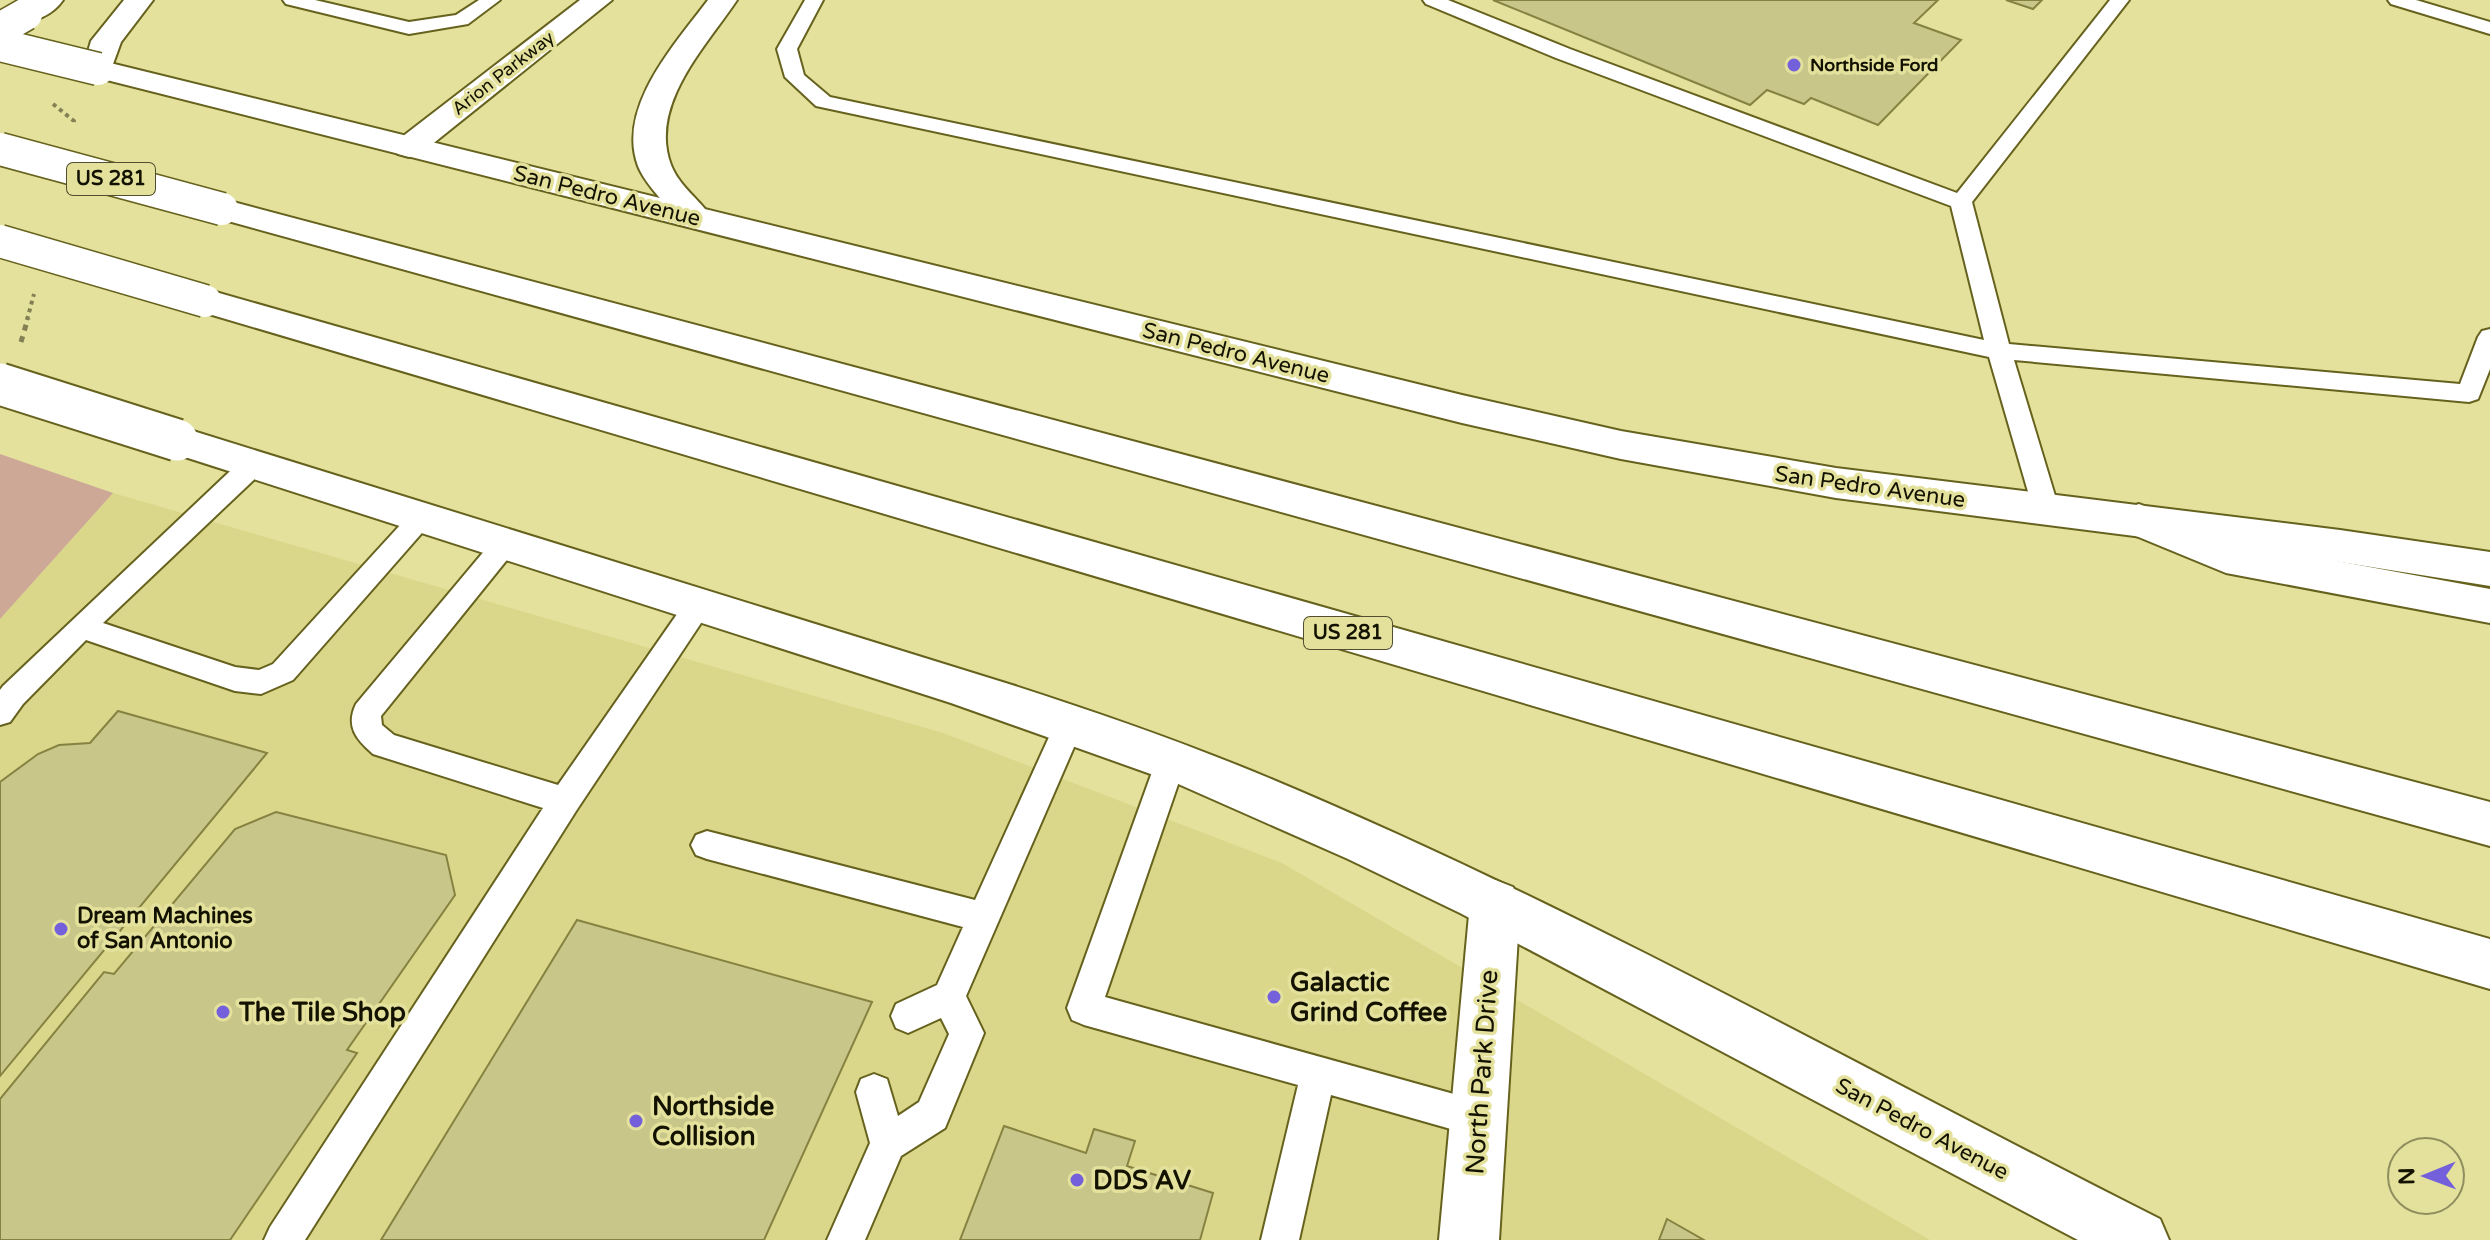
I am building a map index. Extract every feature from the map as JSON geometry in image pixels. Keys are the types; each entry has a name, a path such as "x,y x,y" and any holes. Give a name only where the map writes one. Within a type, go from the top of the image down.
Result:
{"main road":[{"path":"0,29 49,0"},
{"path":"98,69 106,41 139,0"},
{"name":"Arion Parkway","path":"409,147 598,0"},
{"path":"695,218 670,189 654,163 650,141 654,106 723,0"},
{"name":"San Pedro Avenue","path":"0,45 1545,429 1801,478 2234,530 2490,569"},
{"name":"US 281","path":"0,149 2490,824"},
{"name":"US 281","path":"0,241 2490,964"},
{"name":"San Pedro Avenue","path":"0,384 1069,724 1171,761 1342,832 1495,904 1999,1170 2139,1240"},
{"path":"2139,520 2226,557 2490,606"},
{"name":"North Park Drive","path":"1469,1240 1495,904"}],"lane":[{"path":"292,0 409,28 461,20 491,0"},
{"path":"814,0 787,49 795,77 823,102 1999,351 2469,393 2490,337"},
{"path":"1432,0 1519,38 1817,145 1961,202"},
{"path":"1961,202 2120,0"},
{"path":"2397,0 2490,28"},
{"path":"1961,202 1999,351 2046,509"},
{"path":"0,713 13,695 81,627 254,464"},
{"path":"81,627 235,679 261,682 283,672 422,518"},
{"path":"505,544 366,713 367,731 384,745 565,801"},
{"path":"283,1240 565,801 699,605"},
{"path":"908,1016 949,997 1069,724"},
{"path":"1171,761 1084,1008 1479,1119"},
{"path":"707,845 984,917"},
{"path":"846,1240 888,1143 932,1115 967,1033 949,997"},
{"path":"1280,1240 1318,1075"},
{"path":"874,1092 888,1143"}],"shaded area":[{"path":"0,454 113,493 0,619"},
{"path":"113,493 943,733 1282,863 1930,1240 0,1240 0,619"}],"building":[{"name":"Northside Ford","path":"1493,0 1938,0 1914,23 1961,40 1878,125 1811,98 1804,104 1767,90 1750,105"},
{"path":"2006,0 2042,0 2033,9"},
{"name":"Dream Machines of San Antonio","path":"118,711 267,753 0,1076 0,782 38,754 59,745 90,743"},
{"name":"The Tile Shop","path":"276,812 446,855 455,895 347,1050 357,1053 230,1240 0,1240 0,1099 104,972 114,974 235,829"},
{"name":"Northside Collision","path":"577,920 872,1002 764,1240 381,1240"},
{"name":"DDS AV","path":"1004,1126 1086,1153 1094,1129 1135,1141 1127,1166 1213,1193 1200,1240 960,1240"},
{"path":"1667,1219 1704,1240 1659,1240"}],"place":[{"name":"Northside Ford","path":"1794,65"},
{"name":"Dream Machines of San Antonio","path":"61,929"},
{"name":"Galactic Grind Coffee","path":"1274,997"},
{"name":"The Tile Shop","path":"223,1012"},
{"name":"Northside Collision","path":"636,1121"},
{"name":"DDS AV","path":"1077,1180"}]}
